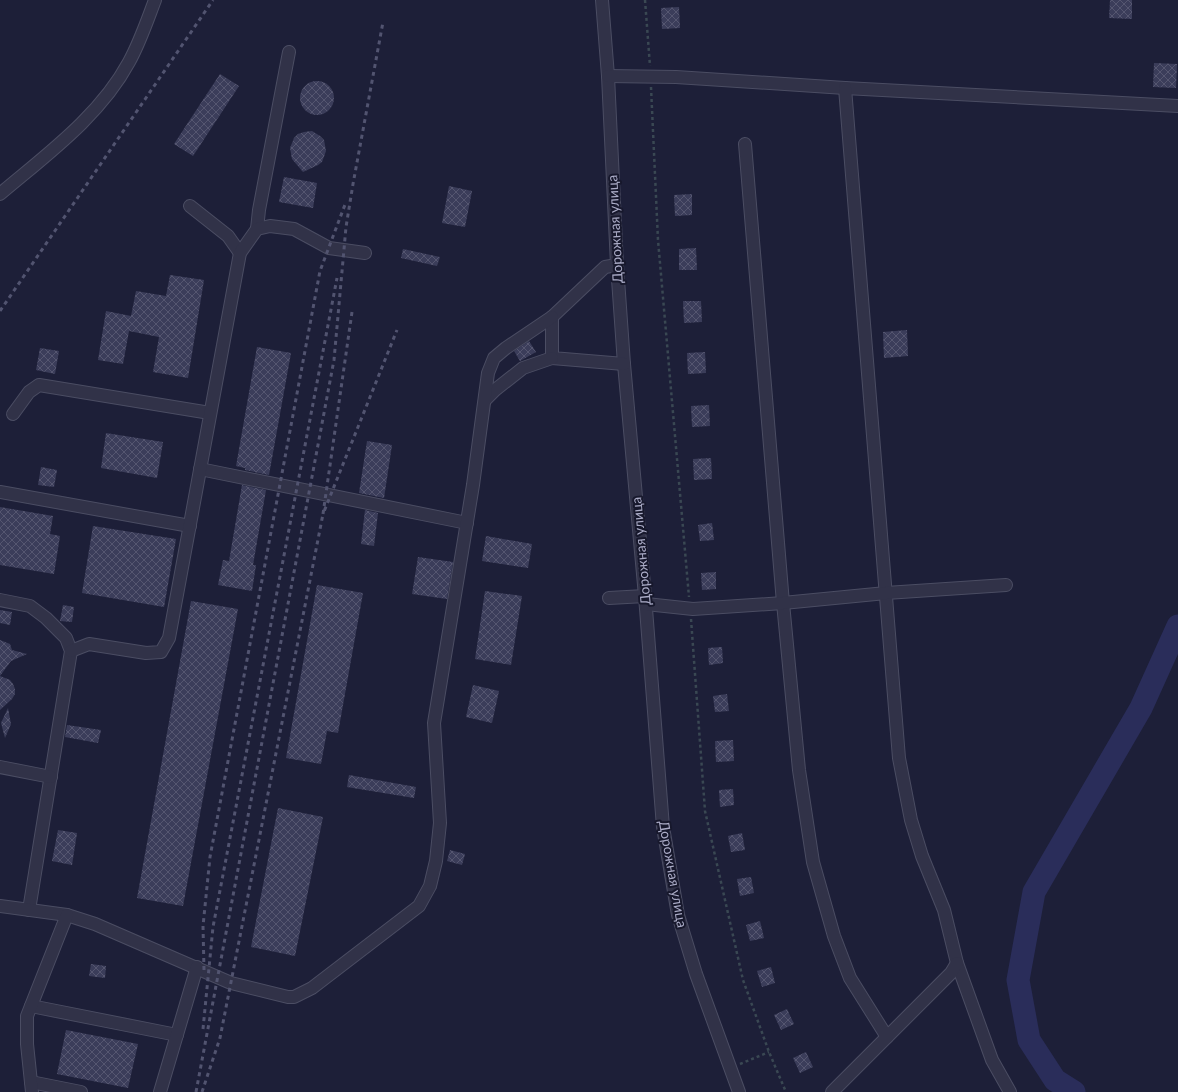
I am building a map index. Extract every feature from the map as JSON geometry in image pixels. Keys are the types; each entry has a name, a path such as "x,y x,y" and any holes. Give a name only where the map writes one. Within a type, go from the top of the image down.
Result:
{"street":[{"path":"0,194 88,118 110,91 129,62 144,30 155,0"},
{"name":"Дорожная улица","path":"602,0 608,76 617,265 624,364 663,827 678,915 696,974 739,1092"},
{"path":"70,651 89,644 146,653 161,652 169,638 240,252 257,229 259,210 289,52"},
{"path":"608,76 676,77 845,88 1178,106"},
{"path":"845,88 899,758 910,820 922,856 944,910 957,963 992,1060 1010,1092"},
{"path":"745,144 783,603 799,770 813,862 834,936 850,978 887,1037"},
{"path":"190,206 228,236 240,252"},
{"path":"257,229 270,226 294,229 329,248 365,253"},
{"path":"0,906 67,914 95,924 231,982 282,997 294,997 312,988 419,906 430,886 436,861 440,823 434,723 467,523 488,373 494,358 506,348 552,317 605,267 617,265"},
{"path":"552,317 552,358"},
{"path":"485,400 495,390 523,368 552,358 624,364"},
{"path":"14,414 29,392 39,385 210,413"},
{"path":"200,469 467,523"},
{"path":"0,492 190,526"},
{"path":"609,598 645,600 690,608 783,603 886,593 1006,585"},
{"path":"0,600 30,606 46,618 66,638 70,651 29,910"},
{"path":"0,767 50,777"},
{"path":"67,914 27,1016 27,1044 31,1087 81,1092"},
{"path":"832,1092 951,974 957,963"},
{"path":"160,1092 197,967"},
{"path":"31,1006 177,1035"}],"path":[{"path":"645,0 651,77 658,240 690,608 705,811 743,980 769,1052 786,1092"},
{"path":"734,1066 769,1052"}],"building":[{"path":"1110,0 1132,0 1132,19 1109,18"},
{"path":"679,7 680,28 662,29 661,8"},
{"path":"1154,63 1177,64 1176,88 1153,87"},
{"path":"220,74 239,86 193,156 174,144"},
{"path":"314,81 320,81 324,82 331,88 334,98 333,105 327,112 320,115 314,115 310,114 303,108 300,101 300,95 301,91 307,84"},
{"path":"312,131 324,140 326,151 322,162 303,172 292,159 290,148 294,138 298,134"},
{"path":"284,177 317,183 313,208 279,202"},
{"path":"449,186 472,191 465,227 442,223"},
{"path":"692,194 692,215 675,216 674,195"},
{"path":"696,248 697,270 679,270 679,249"},
{"path":"403,249 440,257 437,266 401,258"},
{"path":"170,275 204,280 188,378 153,372 159,337 129,331 123,364 98,360 106,311 131,316 136,291 166,296"},
{"path":"683,301 701,301 702,322 684,323"},
{"path":"907,330 908,356 884,358 883,332"},
{"path":"529,341 536,352 520,361 514,351"},
{"path":"257,347 291,353 269,475 245,470 245,468 236,466"},
{"path":"40,348 59,351 55,374 36,370"},
{"path":"705,352 706,373 688,374 687,353"},
{"path":"709,405 710,426 692,427 691,406"},
{"path":"106,433 163,442 157,478 101,468"},
{"path":"367,441 392,445 384,498 359,493"},
{"path":"711,458 712,479 694,480 693,459"},
{"path":"41,467 57,470 54,487 38,485"},
{"path":"242,485 266,490 253,565 256,565 252,591 218,585 223,560 229,561"},
{"path":"0,507 53,516 50,534 60,536 54,574 0,565"},
{"path":"365,510 378,513 374,546 361,544"},
{"path":"712,523 714,540 700,541 698,525"},
{"path":"93,526 176,539 164,607 82,593"},
{"path":"486,536 532,544 528,568 482,561"},
{"path":"418,557 453,562 447,599 412,594"},
{"path":"716,572 716,589 702,590 701,573"},
{"path":"317,585 363,593 338,733 327,731 321,764 286,758"},
{"path":"485,591 522,596 511,665 475,659"},
{"path":"191,601 238,609 183,906 137,898"},
{"path":"63,605 74,607 72,622 60,621"},
{"path":"0,610 12,612 10,625 0,623"},
{"path":"0,640 10,644 12,650 27,654 11,661 0,676"},
{"path":"722,647 723,663 709,665 708,648"},
{"path":"0,676 10,680 15,689 15,694 12,699 0,710"},
{"path":"473,685 499,691 492,723 466,717"},
{"path":"727,694 729,711 715,712 713,696"},
{"path":"8,708 11,724 5,738 1,723"},
{"path":"67,725 101,730 98,743 65,737"},
{"path":"733,740 734,761 716,762 715,741"},
{"path":"349,775 416,787 414,798 347,787"},
{"path":"733,789 734,805 720,807 719,790"},
{"path":"278,808 323,817 295,956 251,947"},
{"path":"58,830 77,833 72,865 52,861"},
{"path":"742,833 745,850 731,852 728,836"},
{"path":"450,850 465,854 462,865 447,861"},
{"path":"751,877 754,893 740,896 737,879"},
{"path":"760,921 764,938 750,941 746,925"},
{"path":"91,964 106,966 105,978 89,976"},
{"path":"771,967 775,983 762,987 757,971"},
{"path":"787,1009 794,1024 781,1030 774,1015"},
{"path":"66,1030 138,1044 128,1088 57,1074"},
{"path":"806,1052 813,1067 800,1073 793,1058"}],"waterway":[{"path":"1074,1092 1055,1080 1029,1040 1018,980 1034,892 1141,708 1178,626"}],"railway":[{"path":"0,311 213,0"},
{"path":"196,1092 334,360 346,227 383,22"},
{"path":"204,970 203,926 210,857 320,271 346,202"},
{"path":"203,1029 213,927 337,278"},
{"path":"352,312 323,514 397,330"},
{"path":"202,1092 220,1038 323,514"}]}
